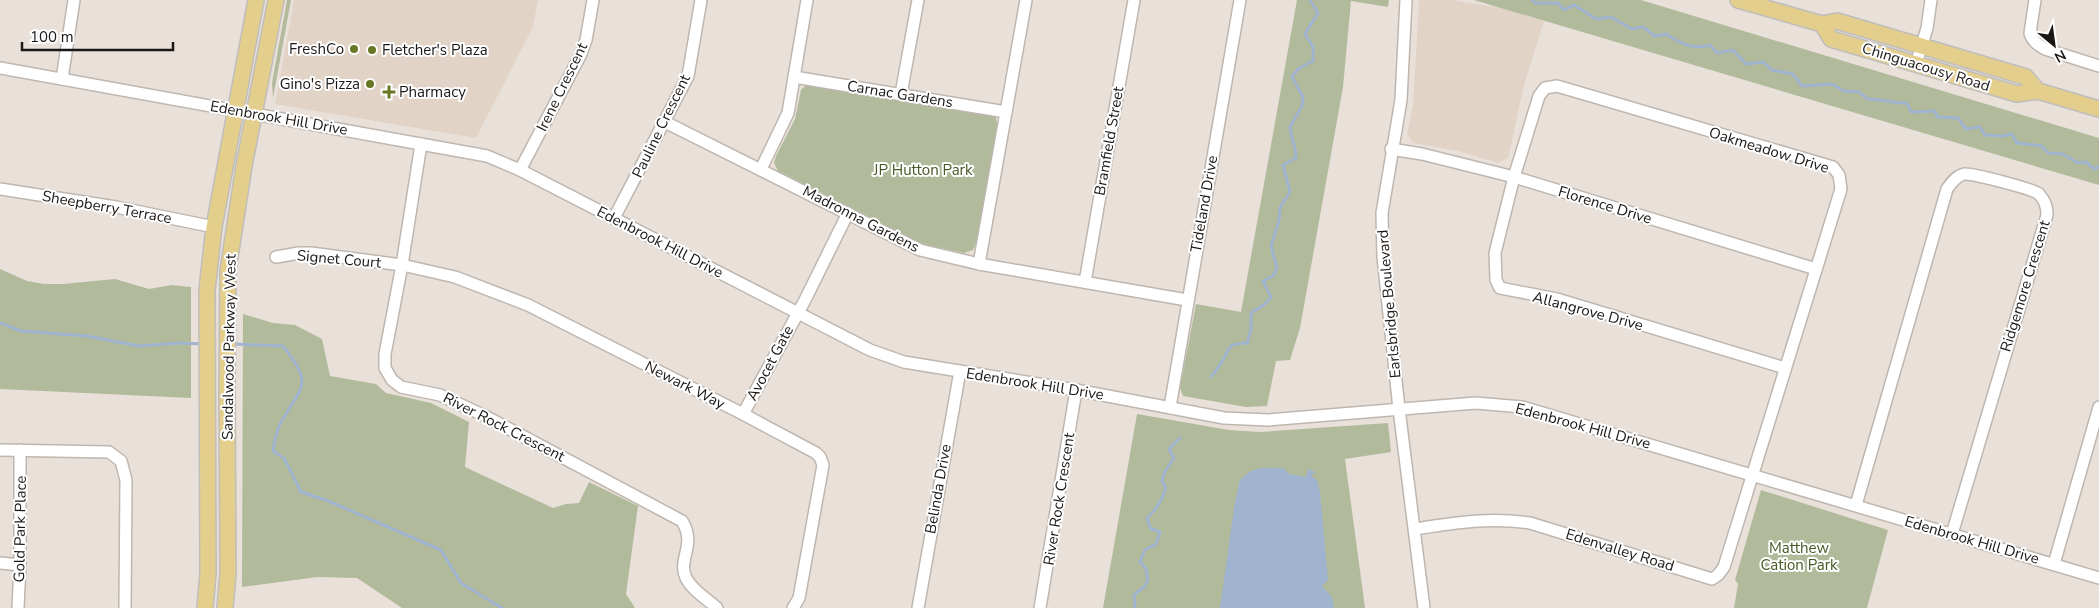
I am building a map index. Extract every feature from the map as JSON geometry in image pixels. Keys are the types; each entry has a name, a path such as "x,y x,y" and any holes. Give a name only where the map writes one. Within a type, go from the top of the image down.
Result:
{"main road":[{"name":"Sandalwood Parkway West","path":"205,608 208,574 206,311 214,226 256,0"},
{"name":"Sandalwood Parkway West","path":"224,608 228,573 226,392 228,270 254,114 276,0"},
{"name":"Chinguacousy Road","path":"1738,0 1822,24 1837,21 1921,46 2026,78 2038,91"},
{"name":"Chinguacousy Road","path":"1822,24 1831,39 2017,94 2038,91 2099,109"}],"street":[{"path":"62,79 74,0"},
{"name":"Irene Crescent","path":"520,170 581,54 586,40 593,0"},
{"name":"Pauline Crescent","path":"614,218 666,122 688,76 701,0"},
{"path":"761,169 788,113 807,0"},
{"path":"901,94 918,0"},
{"path":"979,264 1026,0"},
{"name":"Bramfield Street","path":"1085,282 1134,0"},
{"name":"Tideland Drive","path":"1170,407 1240,0"},
{"name":"Earlsbridge Boulevard","path":"1406,0 1401,100 1391,149 1382,213 1382,257 1424,608"},
{"path":"1916,64 1927,28 1932,0"},
{"path":"2035,0 2030,33 2031,38 2045,49 2099,66"},
{"name":"Edenbrook Hill Drive","path":"0,68 477,154 520,170 870,350 904,362 1076,390 1224,418 1268,420 1476,403 1522,408 1856,504 2099,578"},
{"name":"Carnac Gardens","path":"794,77 1006,112"},
{"name":"Oakmeadow Drive","path":"1514,177 1539,96 1545,88 1557,86 1833,167 1839,175 1841,189 1752,475"},
{"name":"Madronna Gardens","path":"666,122 920,250 979,264 1187,300"},
{"name":"River Rock Crescent","path":"421,144 402,265 385,354 386,368 392,380 401,387 440,395 485,416 682,521 689,536 684,568 686,576 690,584 717,608"},
{"name":"Florence Drive","path":"1391,149 1422,154 1514,177 1816,269"},
{"name":"Ridgemore Crescent","path":"1856,504 1947,189 1954,179 1963,174 1969,174 2037,193 2047,206 2047,215 1952,534"},
{"name":"Allangrove Drive","path":"1514,177 1495,254 1496,280 1500,288 1557,299 1785,368"},
{"name":"Sheepberry Terrace","path":"0,189 116,207 214,226"},
{"name":"Avocet Gate","path":"743,414 798,313 848,213"},
{"name":"Signet Court","path":"276,258 299,252 402,265"},
{"name":"Newark Way","path":"402,265 455,277 528,305 816,453 823,465 799,598 793,608"},
{"name":"Belinda Drive","path":"918,608 960,371"},
{"name":"River Rock Crescent","path":"1040,608 1076,390"},
{"path":"2054,564 2099,407"},
{"path":"0,450 109,452 121,461 126,480 125,608"},
{"name":"Gold Park Place","path":"18,608 20,450"},
{"name":"Edenvalley Road","path":"1415,530 1471,520 1505,519 1530,523 1712,578 1718,575 1724,566 1752,475"},
{"path":"0,563 20,564"}],"shaded area":[{"name":"Fletcher's Plaza","path":"294,0 538,0 533,27 476,138 275,104"},
{"path":"1419,0 1451,0 1501,8 1544,21 1524,85 1508,158 1498,163 1459,151 1413,143 1407,134 1413,107"}],"green space":[{"path":"287,0 291,0 273,98 272,83"},
{"path":"1297,0 1389,0 1388,7 1351,1 1343,87 1300,328 1290,360 1276,361 1267,406 1246,407 1183,396 1180,388 1196,304 1241,312"},
{"path":"1474,0 1641,0 2099,138 2099,185"},
{"name":"JP Hutton Park","path":"807,84 813,87 995,115 998,126 977,241 973,250 964,253 923,244 778,171 774,163 776,156 795,119 801,90"},
{"path":"0,269 27,281 44,284 115,279 149,289 172,285 191,287 191,398 0,389"},
{"path":"243,314 273,323 295,325 322,339 330,376 376,384 386,393 431,403 469,422 465,467 553,508 579,503 589,482 638,506 626,594 635,608 402,608 357,578 317,577 242,587"},
{"path":"1137,414 1229,430 1260,432 1388,423 1391,452 1345,459 1365,608 1103,608"},
{"name":"Matthew Cation Park","path":"1761,490 1888,530 1867,608 1734,608 1738,584 1735,580"}],"water":[{"path":"1260,468 1283,468 1289,474 1306,477 1308,469 1315,472 1311,476 1317,480 1320,492 1328,580 1322,586 1332,597 1334,608 1220,608 1235,501 1240,480 1249,472"}],"waterway":[{"path":"1211,377 1231,346 1247,343 1251,329 1251,313 1265,304 1271,297 1263,281 1273,276 1277,268 1271,246 1279,221 1280,208 1290,192 1283,165 1296,158 1290,127 1302,106 1303,97 1292,77 1298,69 1313,61 1313,47 1305,34 1318,13 1310,0"},
{"path":"1532,0 1535,3 1558,3 1564,10 1574,5 1596,19 1611,17 1632,29 1643,27 1655,36 1666,34 1677,41 1698,47 1710,45 1717,53 1733,50 1746,64 1763,62 1772,70 1793,74 1802,86 1832,84 1844,91 1859,92 1868,99 1907,103 1911,112 1935,111 1937,117 1958,118 1966,129 1980,127 1985,135 2003,136 2012,134 2017,143 2042,146 2048,153 2063,154 2078,163 2086,162 2094,169 2099,167"},
{"path":"0,323 21,331 87,336 139,346 179,343 204,344"},
{"path":"233,344 283,346 299,370 302,378 299,393 280,424 273,451 284,458 301,492 326,500 441,550 461,583 502,608"},
{"path":"1135,608 1134,595 1144,587 1148,580 1146,569 1140,561 1145,550 1156,544 1160,532 1150,528 1147,518 1161,501 1166,488 1162,481 1164,473 1174,458 1169,449 1180,438"}],"place":[{"name":"FreshCo","path":"354,49"},
{"name":"Fletcher's Plaza","path":"372,50"},
{"name":"Gino's Pizza","path":"370,84"},
{"name":"Pharmacy","path":"389,92"}]}
